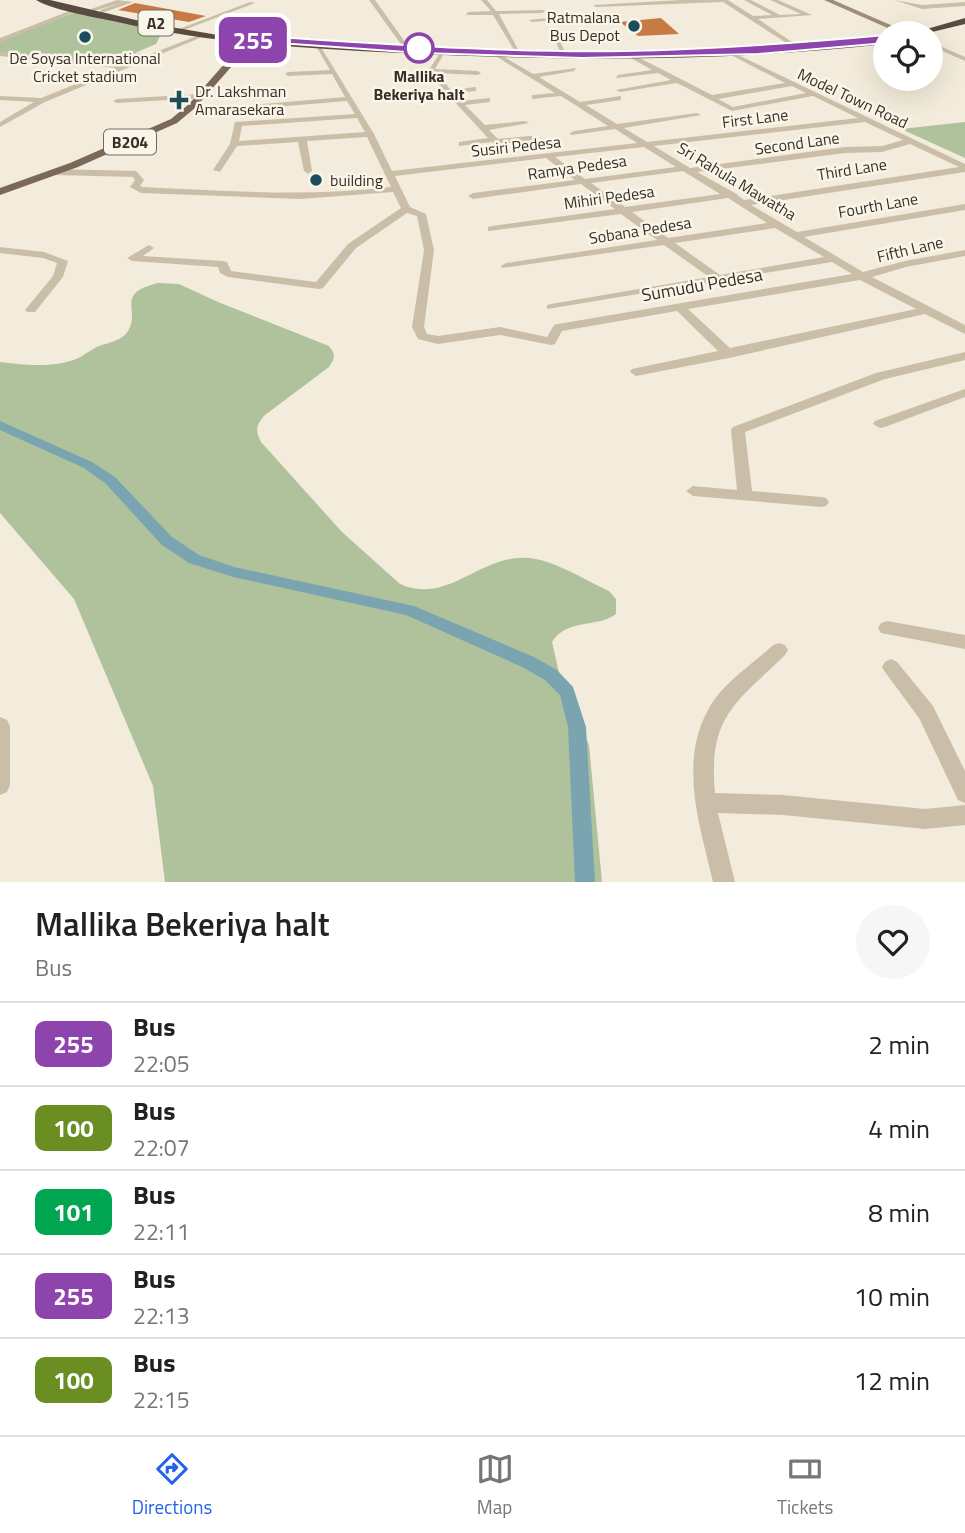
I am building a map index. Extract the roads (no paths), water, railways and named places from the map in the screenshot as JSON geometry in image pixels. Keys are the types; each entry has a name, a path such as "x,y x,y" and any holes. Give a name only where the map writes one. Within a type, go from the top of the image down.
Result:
{"highway":[{"name":"A2","path":"51,0 183,29 319,46 625,54 797,47"},
{"name":"A2","path":"97,8 155,28 204,36 442,52 533,55 730,53 873,37"},
{"path":"943,28 965,23"},
{"path":"943,30 965,23"}],"main road":[{"name":"B204","path":"0,192 159,129 181,116 255,39"}],"street":[{"path":"0,40 79,7 97,8 124,0"},
{"path":"372,0 405,49"},
{"path":"596,5 724,0 797,47"},
{"path":"747,0 781,17"},
{"path":"751,18 809,15 773,0"},
{"path":"827,0 873,27"},
{"path":"897,0 919,7 965,3"},
{"path":"958,0 965,3"},
{"path":"486,2 528,3"},
{"path":"486,2 518,52"},
{"path":"183,29 252,3"},
{"path":"468,14 543,11"},
{"path":"500,22 566,18"},
{"path":"553,33 564,52"},
{"path":"0,125 42,100 204,36"},
{"path":"149,248 132,258 223,264 224,271 228,274 319,286 352,246 407,209 370,134 319,46"},
{"path":"943,49 965,59"},
{"path":"431,71 436,58 442,52"},
{"name":"Model Town Road","path":"730,53 965,168"},
{"path":"0,54 124,66"},
{"name":"Sri Rahula Mawatha","path":"496,54 686,170 732,195 833,259 965,330"},
{"path":"625,54 750,118"},
{"path":"531,76 574,69"},
{"path":"431,71 478,73"},
{"path":"431,71 497,143"},
{"path":"618,77 658,71"},
{"path":"288,74 334,72"},
{"path":"579,104 676,81"},
{"path":"709,97 790,84"},
{"path":"641,94 689,88"},
{"path":"435,98 473,89"},
{"path":"535,97 563,94"},
{"path":"732,109 813,94"},
{"path":"117,101 200,96"},
{"path":"0,98 42,100"},
{"path":"251,107 349,99"},
{"path":"461,103 486,100"},
{"path":"574,133 697,115"},
{"path":"217,170 234,144 238,124 358,116"},
{"name":"First Lane","path":"645,145 868,119"},
{"path":"483,128 525,123"},
{"path":"234,144 370,134"},
{"path":"462,144 497,143 529,138"},
{"path":"302,139 308,172"},
{"name":"Second Lane","path":"686,170 845,149 882,149 910,141"},
{"name":"Susiri Pedesa","path":"388,174 645,145"},
{"path":"548,157 717,278"},
{"name":"Third Lane","path":"744,203 965,168"},
{"name":"Ramya Pedesa","path":"473,197 686,170"},
{"path":"56,172 131,174 140,177 135,186 137,189 250,196 319,197 395,189"},
{"name":"Mihiri Pedesa","path":"492,229 732,195"},
{"name":"Fourth Lane","path":"797,235 965,207"},
{"name":"Sumudu Pedesa","path":"407,209 421,214 429,250 418,327 422,336 438,340 500,331 551,341 558,328 862,276"},
{"name":"Sobana Pedesa","path":"506,266 779,225"},
{"path":"0,250 44,255 63,261 58,277 31,310"},
{"name":"Fifth Lane","path":"862,276 905,264 965,253"},
{"path":"551,307 833,259"},
{"path":"679,307 729,354"},
{"path":"636,372 927,310"},
{"path":"745,495 738,430 881,376 965,356"},
{"path":"880,424 965,393"},
{"path":"693,491 821,502"},
{"path":"887,628 965,642"},
{"path":"724,882 706,803 702,751 721,706 779,650"},
{"path":"891,667 926,712 965,793"},
{"path":"0,726 0,785"},
{"path":"706,803 783,805 925,819 965,815"}],"waterway":[{"path":"0,425 88,465 110,480 167,541 194,559 233,572 409,610 528,662 551,675 567,692 577,727 585,882"}],"place":[{"name":"Ratmalana Bus Depot","path":"634,26"},
{"name":"De Soysa International Cricket stadium","path":"85,37"},
{"name":"Mallika Bekeriya halt","path":"419,48"},
{"name":"Dr. Lakshman Amarasekara","path":"179,100"},
{"name":"building","path":"316,180"}]}
